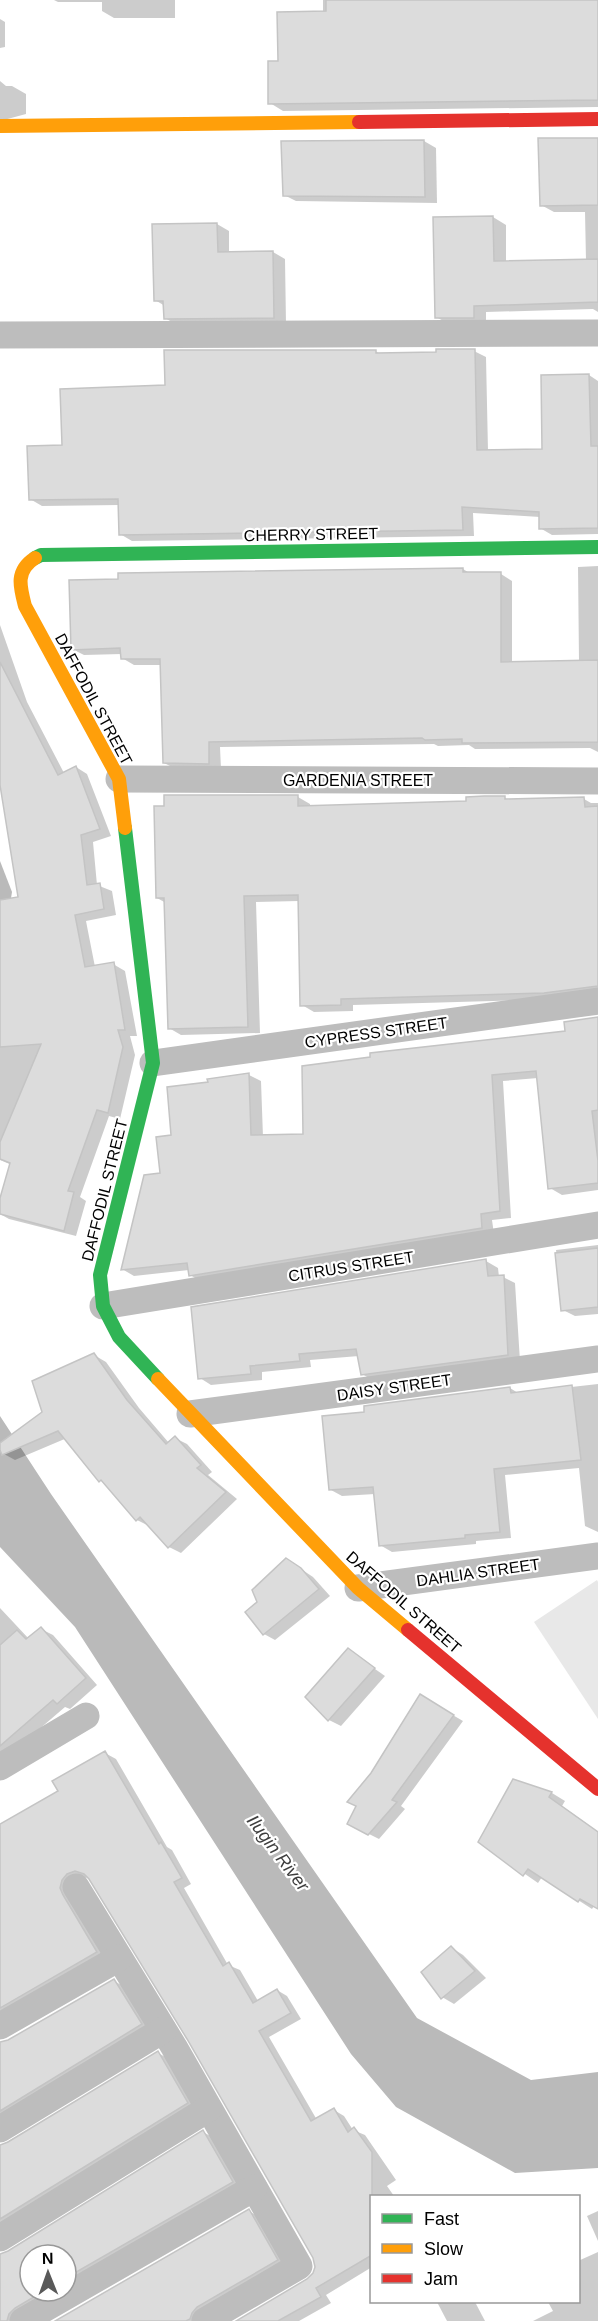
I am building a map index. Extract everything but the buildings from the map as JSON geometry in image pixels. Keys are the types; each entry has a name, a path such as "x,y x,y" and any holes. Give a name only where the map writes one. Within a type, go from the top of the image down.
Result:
{"street":[{"path":"0,126 598,119"},
{"path":"0,335 598,333"},
{"name":"CHERRY STREET","path":"26,562 41,555 598,547"},
{"name":"DAFFODIL STREET","path":"26,562 19,576 25,606 119,779 153,1063 100,1275 103,1306 119,1337 358,1588 598,1789"},
{"name":"GARDENIA STREET","path":"119,779 598,781"},
{"name":"CYPRESS STREET","path":"153,1063 598,1001"},
{"name":"CITRUS STREET","path":"103,1306 598,1225"},
{"name":"DAISY STREET","path":"190,1414 598,1359"},
{"name":"DAHLIA STREET","path":"358,1588 598,1556"},
{"path":"0,1767 86,1716"},
{"path":"76,1887 163,2030 299,2266 205,2321"},
{"path":"0,2026 119,1958"},
{"path":"0,2128 163,2030"},
{"path":"0,2238 207,2109"},
{"path":"23,2321 254,2188"}],"shaded area":[{"path":"597,1580 598,1582 598,1719 534,1622"}],"water":[{"path":"0,861 12,892 0,967"},
{"name":"Ilugin River","path":"0,1416 51,1494 417,2018 531,2080 598,2072 598,2168 515,2173 396,2107 351,2054 75,1627 0,1547"}],"traffic: fast":[{"path":"35,558 41,555 598,547"},
{"path":"125,828 153,1063 100,1275 103,1306 119,1337 158,1379"}],"traffic: slow":[{"path":"0,126 359,122"},
{"path":"35,558 24,568 22,574 21,586 25,606 119,779 125,828"},
{"path":"158,1379 358,1588 408,1630"}],"traffic: jam":[{"path":"359,122 598,119"},
{"path":"408,1630 598,1789"}]}
